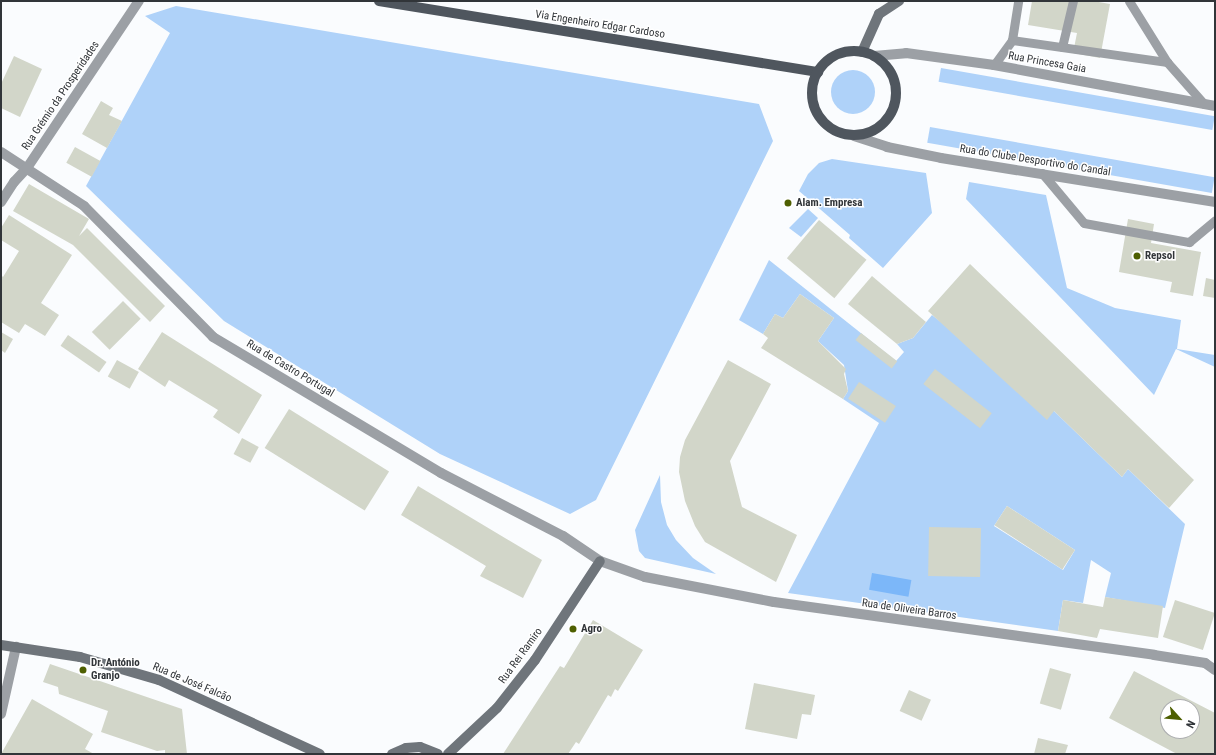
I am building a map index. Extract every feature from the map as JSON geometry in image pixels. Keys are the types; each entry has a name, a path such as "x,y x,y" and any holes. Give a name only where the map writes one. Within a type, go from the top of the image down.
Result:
{"main road":[{"name":"Via Engenheiro Edgar Cardoso","path":"379,1 818,72"},
{"path":"862,52 874,56 892,74 896,86 894,108 887,119 878,128 854,136 841,134 829,128 813,108 813,82 818,72 836,55 862,52"}],"street":[{"name":"Rua Grémio da Prosperidades","path":"1,202 14,182 27,168 139,1"},
{"path":"862,52 879,14 899,1"},
{"name":"Rua Princesa Gaia","path":"874,56 906,53 994,65 1215,106"},
{"name":"Rua do Clube Desportivo do Candal","path":"854,136 887,147 935,157 1215,202"},
{"name":"Rua de Castro Portugal","path":"1,152 84,206 213,337 441,473 563,536 600,561"},
{"name":"Rua de Oliveira Barros","path":"600,561 645,577 810,608 1205,663 1215,670"},
{"name":"Rua Rei Ramiro","path":"448,754 502,702 535,660 600,561"},
{"name":"Rua de José Falcão","path":"1,645 80,657 159,680 320,754"},
{"path":"1,714 16,648"},
{"path":"392,754 406,748 420,747 438,754"}],"lane":[{"path":"994,65 1012,40 1018,1"},
{"path":"1062,47 1073,1"},
{"path":"1129,1 1167,62 1204,104"},
{"path":"1012,40 1167,62"},
{"path":"1042,173 1084,223 1188,242 1215,220"}],"shaded area":[{"path":"176,6 759,104 773,141 596,500 570,514 440,454 224,321 86,186 170,33 145,16"},
{"path":"941,68 1215,116 1212,130 939,82"},
{"path":"849,70 857,70 869,76 875,88 875,96 869,108 857,114 849,114 837,108 831,96 831,88 837,76"},
{"path":"930,127 1215,177 1212,193 927,143"},
{"path":"832,159 926,173 932,213 883,268 849,238 850,235 799,191 808,174 819,163"},
{"path":"969,182 1046,195 1067,288 1115,308 1181,320 1177,349 1215,355 1215,367 1176,349 1154,395 966,199"},
{"path":"808,209 818,218 801,237 789,228"},
{"path":"769,260 896,361 904,352 897,344 913,338 932,315 1054,411 1122,477 1128,469 1185,524 1165,608 1105,597 1111,573 1091,560 1083,603 1063,600 1058,631 788,593 879,423 843,399 848,391 844,365 818,341 834,318 800,294 783,318 775,314 763,334 739,320","holes":["1007,506 1075,550 1063,570 994,526"]},
{"path":"660,475 661,502 667,525 676,540 693,558 716,574 645,558 639,551 635,530"}],"water":[{"path":"872,573 911,580 908,597 869,590"}],"building":[{"path":"1032,1 1093,1 1110,4 1100,58 1073,53 1077,33 1028,25"},
{"path":"14,56 42,69 20,117 1,108 1,84"},
{"path":"101,101 113,108 109,115 122,121 107,148 82,134"},
{"path":"75,147 100,161 92,177 66,163"},
{"path":"29,184 89,219 79,236 87,228 165,306 150,322 73,245 13,211"},
{"path":"9,215 72,255 41,303 59,315 45,336 25,324 19,333 1,322 1,275 3,277 19,251 1,240 1,228"},
{"path":"1128,219 1154,224 1151,243 1201,252 1193,296 1170,292 1172,282 1119,272"},
{"path":"819,220 866,260 834,298 787,258"},
{"path":"970,264 1194,480 1169,508 1128,469 1122,477 1054,411 1047,420 928,311"},
{"path":"872,276 926,322 913,338 897,344 848,304"},
{"path":"1206,278 1215,280 1215,298 1203,296"},
{"path":"800,294 834,318 818,341 846,369 844,374 848,391 843,399 761,348 768,338 763,334 775,314 783,318"},
{"path":"123,301 141,319 110,350 92,332"},
{"path":"1,332 13,339 5,353 1,350"},
{"path":"162,332 262,395 239,434 213,417 218,410 169,380 165,387 138,369"},
{"path":"861,333 897,361 892,368 855,340"},
{"path":"68,335 107,362 99,373 61,346"},
{"path":"117,360 139,372 130,389 108,377"},
{"path":"728,360 771,384 730,461 742,507 797,535 776,582 705,542 695,526 685,501 679,472 680,457 685,440"},
{"path":"935,369 992,413 980,428 923,384"},
{"path":"859,382 896,406 885,423 848,399"},
{"path":"289,409 389,472 365,511 265,448"},
{"path":"242,438 259,447 250,463 234,454"},
{"path":"418,486 542,560 523,598 480,576 486,566 401,515"},
{"path":"1007,506 1075,550 1062,569 994,525"},
{"path":"929,527 981,528 980,577 928,576"},
{"path":"1105,597 1163,606 1158,638 1100,629 1097,638 1058,631 1063,600 1103,607"},
{"path":"1175,600 1215,613 1203,650 1163,637"},
{"path":"593,620 643,650 618,691 615,689 611,697 608,695 579,744 576,742 568,754 503,754 560,666 564,668"},
{"path":"50,664 182,709 187,754 165,754 165,750 157,751 101,732 108,711 59,694 58,687 43,682"},
{"path":"1050,668 1071,674 1061,710 1040,704"},
{"path":"1134,671 1188,699 1160,699 1160,739 1200,739 1200,705 1215,713 1215,754 1177,754 1109,718"},
{"path":"754,683 815,695 811,715 802,714 797,739 745,729"},
{"path":"909,690 931,700 922,721 900,711"},
{"path":"32,699 93,734 85,749 94,754 1,754"},
{"path":"1038,738 1068,745 1065,754 1034,754"}],"place":[{"name":"Alam. Empresa","path":"788,203"},
{"name":"Repsol","path":"1137,256"},
{"name":"Agro","path":"573,629"},
{"name":"Dr. António Granjo","path":"83,670"}]}
